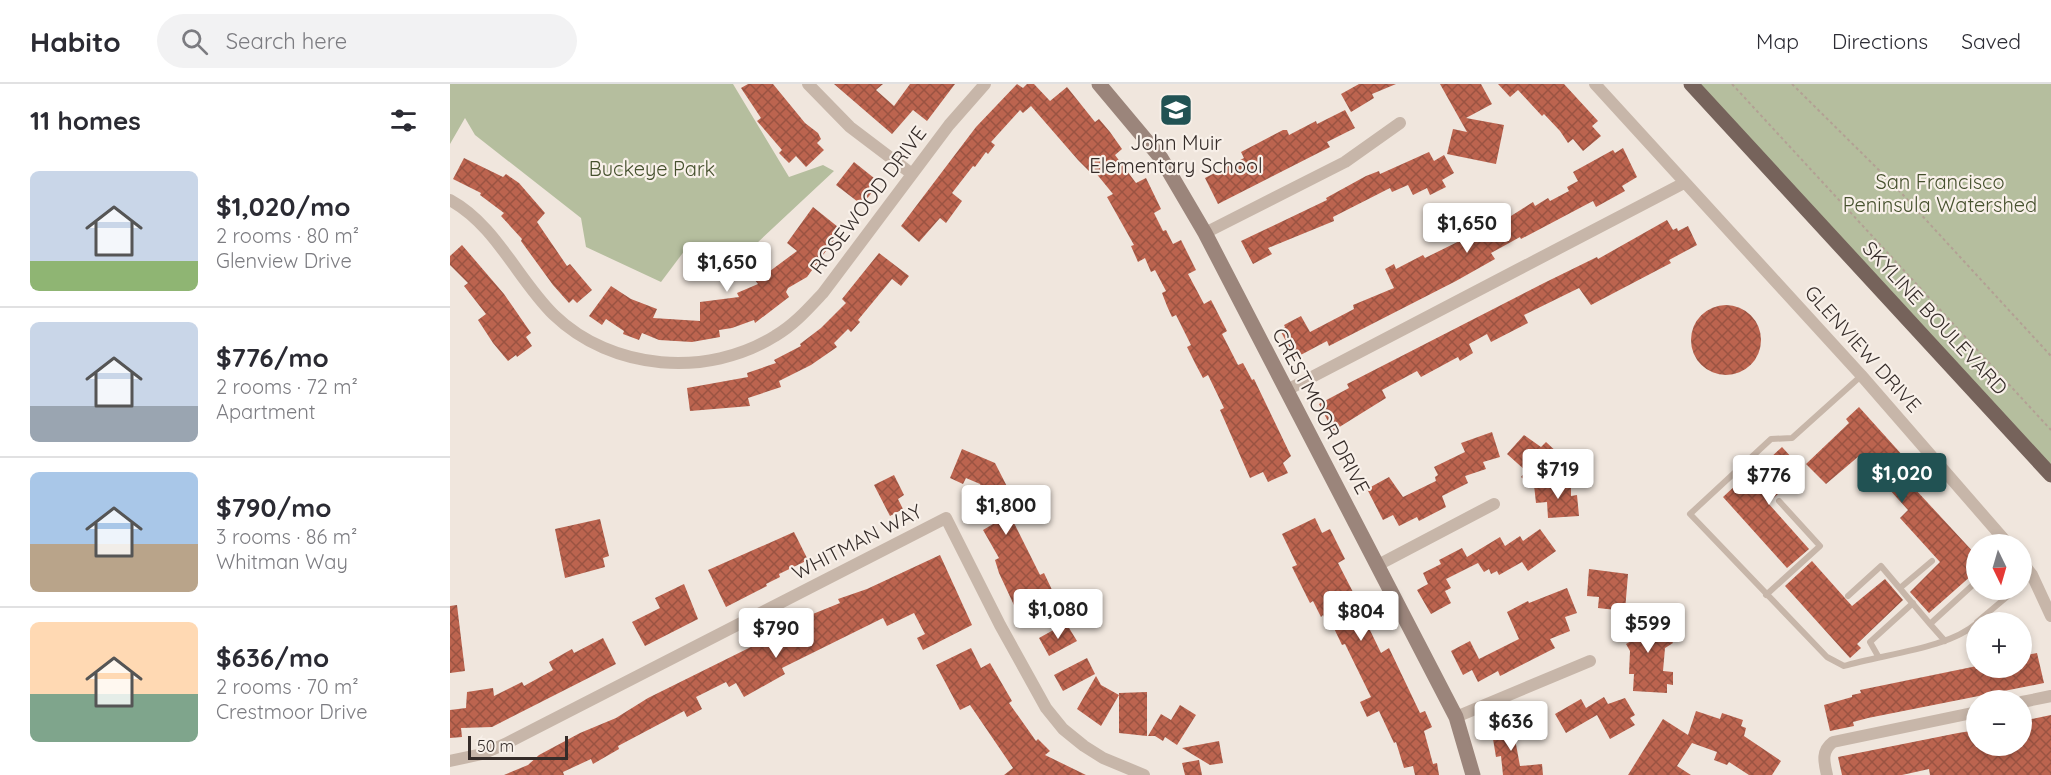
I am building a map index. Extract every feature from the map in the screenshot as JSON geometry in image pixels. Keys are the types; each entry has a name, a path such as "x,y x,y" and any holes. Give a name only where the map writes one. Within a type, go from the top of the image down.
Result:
{"main road":[{"name":"SKYLINE BOULEVARD","path":"1691,84 2051,475"}],"street":[{"path":"808,84 850,127 912,174"},
{"name":"ROSEWOOD DRIVE","path":"450,200 476,220 533,292 579,335 634,358 689,364 747,350 775,336 800,318 823,293 949,125 986,84"},
{"name":"CRESTMOOR DRIVE","path":"1099,84 1161,158 1205,233 1456,717 1473,775"},
{"path":"1287,390 1684,183 1595,84"},
{"path":"1205,233 1346,162 1400,123"},
{"name":"GLENVIEW DRIVE","path":"1684,183 1861,375 1999,534"},
{"path":"1378,565 1494,504"},
{"name":"WHITMAN WAY","path":"450,761 482,754 505,744 946,518 1000,625 1046,708 1063,729 1084,746 1103,758 1144,775"},
{"path":"2032,587 2051,616"},
{"path":"1456,717 1590,661"},
{"path":"2032,700 2051,696"},
{"path":"1827,775 1824,757 1833,742 1966,714"}],"lane":[{"path":"1861,375 1792,438 1771,439 1690,514 1827,657 1844,666 1945,641 1966,632"},
{"path":"1767,595 1820,546 1779,501"},
{"path":"1900,588 1932,561"},
{"path":"1848,596 1881,566 1945,641"},
{"path":"1930,624 1966,591"},
{"path":"1990,612 2003,600"},
{"path":"1878,656 1870,642 1913,603"}],"path":[{"path":"1732,84 2051,430"},
{"path":"1792,84 1893,184 2051,356"}],"green space":[{"name":"Buckeye Park","path":"450,84 733,84 789,177 823,165 834,171 741,258 688,246 661,282 586,247 581,218 475,135 465,118 450,144"},
{"name":"San Francisco Peninsula Watershed","path":"1691,84 2051,84 2051,475"}],"building":[{"path":"748,84 773,84 805,123 818,133 821,139 817,143 824,150 806,167 796,156 789,163 779,153 782,150 757,121 761,118 741,88"},
{"path":"834,84 883,84 876,90 894,106 910,84 955,84 927,121 913,110 892,134"},
{"path":"1017,84 1023,88 1027,84 1034,84 1050,101 1067,87 1095,122 1099,119 1110,132 1122,149 1115,155 1136,183 1146,178 1161,209 1154,213 1163,231 1166,230 1173,244 1181,240 1196,270 1188,274 1204,304 1211,300 1227,331 1222,334 1238,365 1243,363 1252,380 1254,379 1291,456 1283,463 1288,473 1268,482 1263,472 1250,478 1220,410 1224,408 1208,375 1203,378 1187,347 1191,345 1176,315 1172,317 1167,306 1162,293 1166,291 1155,270 1151,272 1145,258 1138,262 1131,246 1134,245 1107,197 1113,194 1095,172 1092,174 1078,160 1031,106 1023,113 1020,110 991,142 995,145 988,154 986,152 975,167 973,166 952,193 962,201 946,223 940,218 919,242 901,226 976,127"},
{"path":"1359,84 1396,84 1372,94 1374,98 1351,112 1341,94"},
{"path":"1440,84 1481,84 1492,104 1466,118 1504,125 1496,164 1447,154 1453,129 1467,132"},
{"path":"1498,84 1564,84 1598,121 1592,126 1601,136 1583,151 1573,139 1568,143 1544,114 1542,116 1518,90 1510,97"},
{"path":"1345,110 1355,128 1327,142 1330,147 1218,204 1205,178 1244,158 1241,152 1283,130 1287,130 1289,135"},
{"path":"1623,148 1637,177 1622,186 1625,191 1596,207 1593,201 1521,239 1520,237 1491,253 1495,259 1456,281 1329,346 1327,341 1295,358 1280,330 1285,327 1284,325 1301,316 1310,332 1354,309 1353,305 1394,288 1385,269 1394,264 1396,269 1423,255 1425,258 1494,224 1495,226 1533,202 1535,206 1548,198 1550,201 1569,191 1567,187 1578,181 1573,172 1613,150 1615,153"},
{"path":"1429,152 1434,161 1444,155 1454,173 1442,180 1446,187 1430,195 1427,188 1413,195 1408,185 1392,192 1390,188 1333,217 1334,221 1268,248 1272,254 1253,264 1241,241 1327,200 1326,198 1366,176 1379,171 1380,174"},
{"path":"464,158 503,177 506,174 519,183 545,213 537,222 567,266 570,264 592,290 577,303 573,299 569,303 553,285 521,241 522,239 501,216 504,213 480,195 481,193 453,179"},
{"path":"854,162 874,178 869,188 873,191 862,205 836,185"},
{"path":"813,207 838,227 830,237 834,240 807,277 788,288 786,292 789,297 755,323 754,320 719,330 720,337 692,342 659,340 642,333 639,340 623,334 624,331 606,319 602,325 589,316 611,286 631,299 657,309 653,318 700,321 700,302 739,297 737,293 758,284 744,266 759,255 770,271 797,251 787,243"},
{"path":"1667,220 1673,230 1677,228 1678,231 1688,226 1697,245 1669,260 1671,263 1591,305 1579,288 1524,315 1528,323 1491,342 1487,334 1469,344 1473,353 1460,361 1458,357 1421,377 1417,371 1382,390 1386,398 1333,431 1319,404 1349,388 1347,384 1544,283 1597,257 1598,259"},
{"path":"462,245 504,294 531,333 526,337 532,346 508,361 478,320 486,314 464,286 468,283 450,265 450,256"},
{"path":"879,253 909,276 901,286 892,279 858,320 860,322 851,332 848,329 834,343 837,347 811,365 779,381 781,387 748,398 750,406 690,411 687,388 748,377 747,373 776,363 774,360 801,346 800,344 821,328 846,303 842,299"},
{"path":"1719,305 1733,305 1746,310 1756,320 1761,340 1756,360 1746,370 1733,375 1719,375 1706,370 1696,360 1691,347 1691,333 1696,320 1706,310"},
{"path":"1859,407 1922,477 1924,481 1915,489 1966,544 1966,580 1929,613 1910,592 1940,562 1900,518 1908,510 1859,456 1826,484 1806,464 1849,423 1846,419"},
{"path":"1492,432 1500,457 1483,462 1486,469 1465,476 1468,483 1442,496 1446,507 1419,521 1417,517 1399,526 1393,515 1383,520 1367,489 1389,477 1403,497 1436,481 1435,477 1438,475 1434,467 1465,452 1461,443"},
{"path":"1524,435 1541,447 1546,442 1559,454 1532,486 1521,477 1526,471 1507,454"},
{"path":"1782,447 1804,471 1768,503 1809,549 1787,568 1723,497 1738,483 1740,486"},
{"path":"962,449 995,463 1017,506 1008,511 1040,575 1044,573 1053,592 1045,596 1049,603 1020,618 999,573 995,560 999,558 983,530 998,521 980,484 966,478 963,484 950,478"},
{"path":"894,475 904,495 898,499 903,509 890,516 874,485"},
{"path":"1571,483 1571,496 1577,495 1579,516 1548,518 1547,502 1536,503 1534,485"},
{"path":"1315,518 1322,533 1330,529 1345,559 1338,563 1354,594 1360,592 1375,622 1368,626 1381,653 1389,648 1420,713 1425,711 1432,727 1424,731 1433,764 1437,763 1439,775 1415,775 1413,766 1404,768 1396,742 1394,743 1379,711 1367,717 1360,702 1371,697 1345,644 1342,645 1330,620 1326,621 1323,615 1321,617 1313,601 1310,603 1292,567 1297,565 1282,534"},
{"path":"600,519 609,556 603,558 605,567 565,578 555,529"},
{"path":"1540,529 1556,551 1528,571 1522,562 1499,575 1497,571 1491,574 1489,569 1484,572 1478,563 1446,579 1451,588 1445,591 1451,603 1431,614 1417,590 1428,584 1423,573 1441,564 1439,560 1462,548 1467,557 1500,537 1505,546 1520,536 1523,541"},
{"path":"794,532 808,560 779,574 780,577 766,584 767,586 726,607 708,570"},
{"path":"940,555 972,625 923,650 917,638 925,634 914,613 887,626 883,618 782,668 785,674 744,697 736,683 729,687 726,682 696,697 702,709 687,717 684,711 618,746 619,749 593,764 591,759 563,772 564,775 504,775 528,765 539,755 580,733 616,718 648,698 799,623 798,620 840,603 838,599 867,589"},
{"path":"1812,561 1852,606 1885,579 1903,600 1857,644 1861,648 1850,658 1785,586"},
{"path":"1589,569 1628,574 1625,611 1598,608 1599,597 1587,596"},
{"path":"684,584 698,619 645,646 632,622 660,608 655,598"},
{"path":"1567,588 1577,613 1565,617 1570,631 1550,639 1555,648 1500,676 1498,671 1478,682 1472,670 1463,675 1451,651 1470,641 1479,659 1519,639 1507,612 1528,601 1529,603"},
{"path":"457,605 465,671 450,673 450,606"},
{"path":"1650,608 1673,643 1665,648 1663,671 1673,672 1673,685 1667,684 1667,693 1633,691 1634,674 1629,674 1630,651 1626,644 1633,640 1623,626"},
{"path":"1066,623 1077,641 1049,656 1039,638"},
{"path":"603,638 616,664 492,727 461,728 462,737 450,738 450,710 466,708 467,692 493,688 494,696 522,682 524,686 553,670 549,662 572,649 574,653"},
{"path":"971,648 981,668 990,663 1012,701 1009,703 1036,741 1038,739 1050,751 1045,755 1086,775 1004,775 1013,768 970,705 960,710 936,665"},
{"path":"2037,653 2044,683 2009,690 1966,690 1966,699 1868,718 1853,722 1854,726 1830,731 1824,705 1852,697 1852,695 1861,693 1860,690 1966,668 1966,678 2032,678 2032,654"},
{"path":"1087,658 1095,674 1063,691 1054,675"},
{"path":"1096,676 1101,685 1119,695 1101,726 1077,709"},
{"path":"1147,692 1147,736 1119,733 1119,693"},
{"path":"1604,697 1608,704 1625,698 1635,715 1630,718 1635,725 1610,739 1597,715 1566,733 1555,714 1581,699 1586,708"},
{"path":"1180,705 1196,715 1177,745 1165,737 1163,741 1155,736 1148,736 1161,714 1171,720"},
{"path":"1696,711 1720,719 1722,713 1743,720 1741,726 1746,728 1744,736 1781,761 1772,775 1749,775 1729,762 1727,765 1714,760 1717,752 1692,743 1677,766 1691,775 1628,775 1663,719 1688,735"},
{"path":"2051,715 2051,775 1930,775 1929,769 1902,775 1842,775 1838,757 1966,732 1966,756 2032,756 2032,719"},
{"path":"1512,723 1518,728 1520,739 1515,739 1520,766 1542,764 1543,775 1503,775 1501,756 1496,757 1491,727"},
{"path":"1219,741 1223,763 1210,765 1182,748"},
{"path":"1199,760 1202,775 1185,775 1182,763"}],"place":[{"name":"John Muir Elementary School","path":"1176,110"}]}
